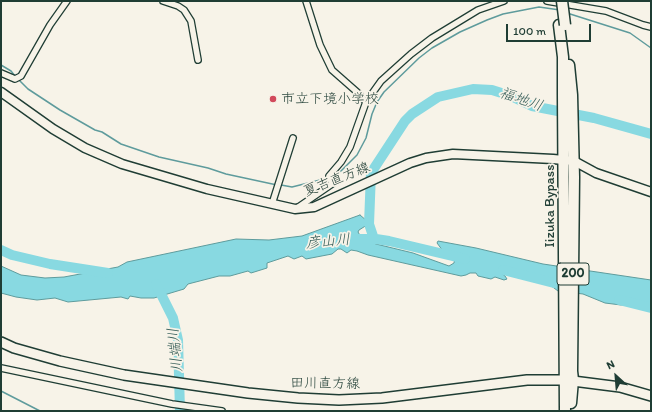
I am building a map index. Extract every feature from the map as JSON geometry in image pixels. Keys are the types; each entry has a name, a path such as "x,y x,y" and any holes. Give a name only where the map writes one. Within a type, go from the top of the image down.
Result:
{"highway":[{"name":"200","path":"556,1 562,25"},
{"name":"200","path":"562,1 569,161 569,376 571,411"},
{"name":"200","path":"565,411 569,376"}],"main road":[{"name":"夏吉直方線","path":"1,92 53,129 85,148 122,164 208,189 295,209 314,207 343,195 396,168 426,158 453,154 569,161 596,173 651,192"},
{"name":"田川直方線","path":"1,342 14,348 60,361 124,375 248,393 298,398 339,400 382,398 569,376 620,387 651,397"}],"street":[{"path":"1,72 15,79 21,76 50,25 67,1"},
{"path":"163,1 178,6 184,10 191,21 198,60"},
{"path":"306,1 320,45 332,70 366,102"},
{"path":"295,209 332,184 329,176 341,162 350,147 366,102 381,81 411,54 432,38 478,10 504,1"},
{"path":"547,1 606,11 651,27"},
{"path":"272,204 293,138"},
{"path":"1,368 172,404 222,411"},
{"path":"172,404 173,411"}],"water":[{"path":"360,215 368,223 358,232 361,237 376,244 413,253 449,266 454,263 455,258 443,251 437,243 438,241 476,248 543,264 651,280 651,309 637,303 621,305 605,303 583,294 558,291 550,285 543,283 539,278 500,270 500,272 507,279 504,280 495,277 491,279 478,276 476,273 461,276 368,255 357,251 351,250 347,253 341,249 338,249 332,254 306,259 302,256 294,259 288,256 267,263 267,268 251,273 248,271 230,276 219,276 188,284 184,289 154,298 130,296 128,299 121,297 68,302 55,298 37,300 1,293 1,266 21,275 45,278 64,277 118,267 127,262 236,239 269,240 302,236"}],"waterway":[{"path":"331,177 338,174 357,155 366,138 372,114 377,102 384,92 419,58 432,48 460,32 503,14 539,7 560,10"},
{"path":"567,13 630,33 651,48"},
{"path":"1,65 11,71 15,76"},
{"path":"18,79 28,89 60,110 95,130 102,132 121,144 159,157 277,185"},
{"name":"福地川","path":"374,239 369,224 371,173 405,121 412,114 438,97 473,89 492,90 511,96 532,106 594,118 651,134"},
{"path":"281,185 292,187 328,178"},
{"name":"彦山川","path":"351,239 376,239 389,241 465,259"},
{"name":"彦山川","path":"1,250 12,255 50,264 108,273"},
{"name":"彦山川","path":"503,270 554,283"},
{"name":"川端川","path":"156,284 173,318 178,340 180,411"},
{"name":"彦山川","path":"619,300 651,308"},
{"path":"1,391 40,411"}],"place":[{"name":"市立下境小学校","path":"273,99"}]}
